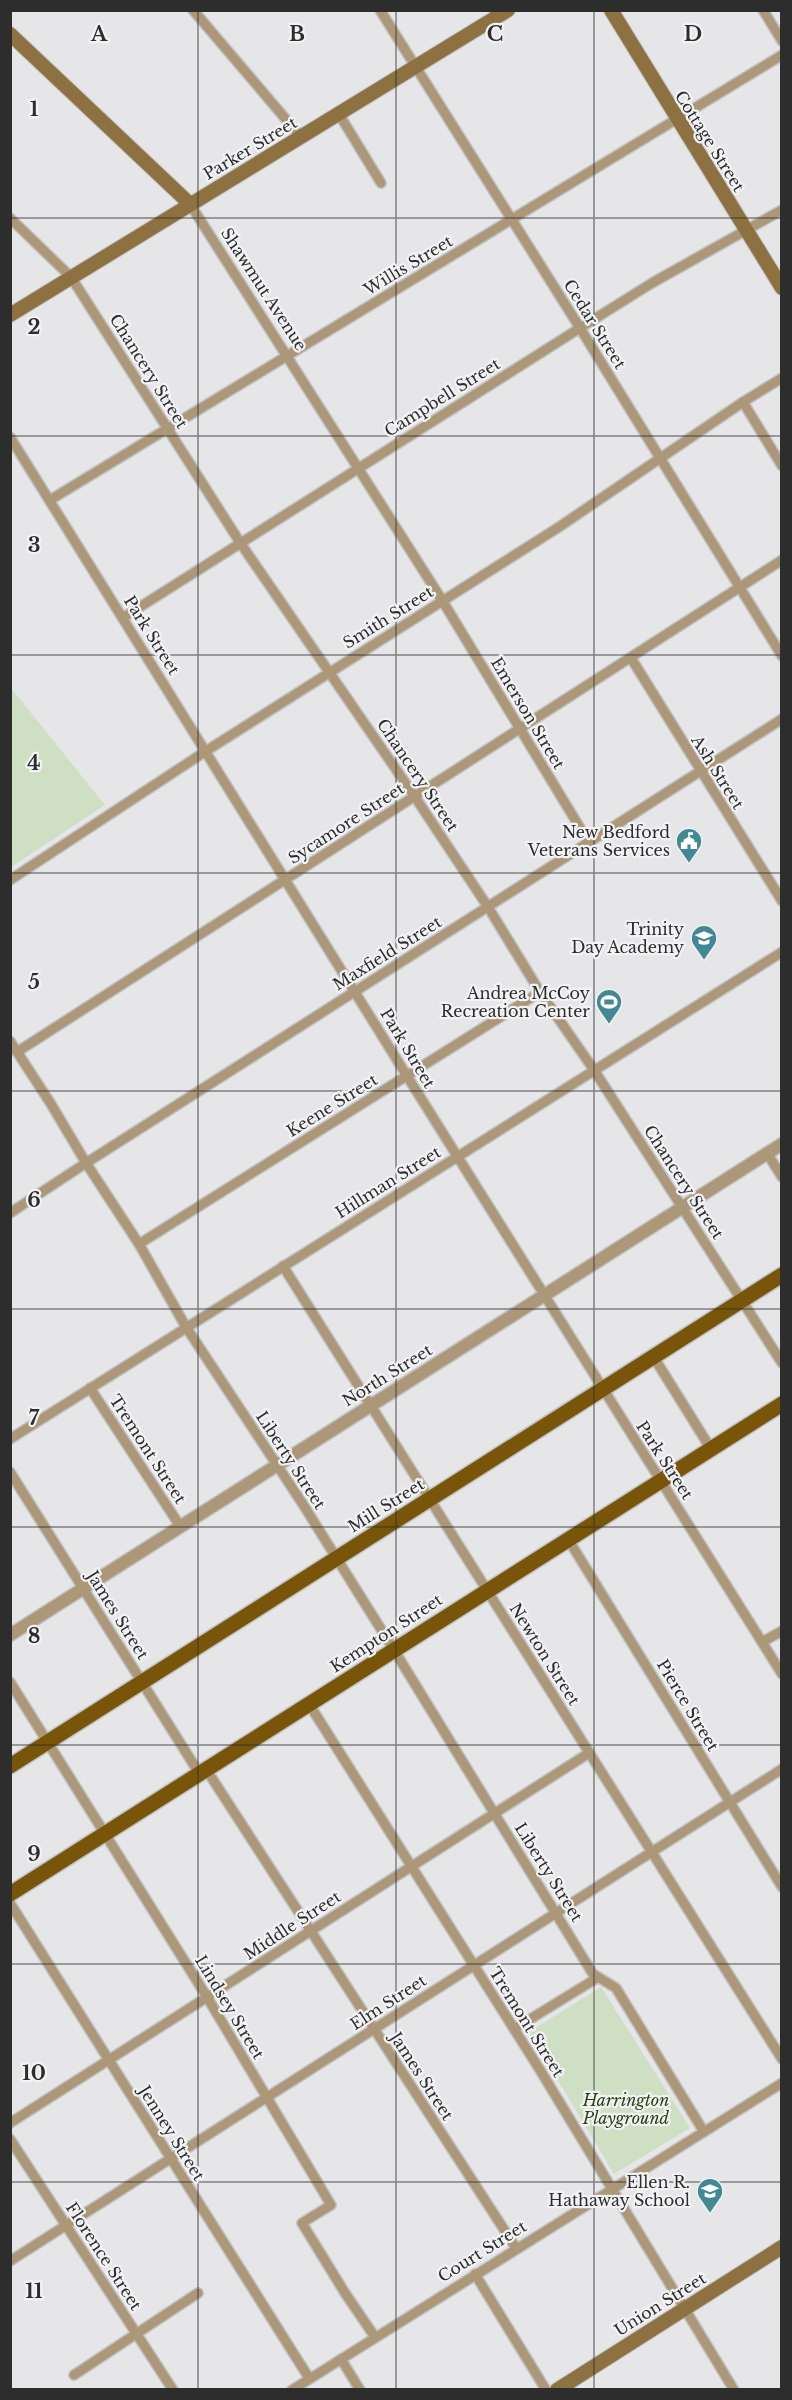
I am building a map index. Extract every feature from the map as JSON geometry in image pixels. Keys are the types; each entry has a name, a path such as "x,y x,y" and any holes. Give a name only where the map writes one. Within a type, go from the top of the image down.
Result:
{"main road":[{"name":"Cottage Street","path":"611,10 782,288"},
{"name":"Parker Street","path":"10,315 339,114 500,12"},
{"name":"Shawmut Avenue","path":"10,34 190,204"},
{"name":"Mill Street","path":"10,1766 782,1275"},
{"name":"Kempton Street","path":"10,1894 782,1404"},
{"name":"Union Street","path":"556,2390 782,2247"}],"street":[{"path":"193,10 301,137"},
{"name":"Cedar Street","path":"380,10 782,656"},
{"path":"763,10 782,41"},
{"name":"Willis Street","path":"50,500 782,55"},
{"path":"339,114 381,183"},
{"name":"Shawmut Avenue","path":"190,204 442,600"},
{"name":"Campbell Street","path":"124,617 652,283 782,210"},
{"name":"Chancery Street","path":"10,218 71,277 241,544 416,797 782,1364"},
{"name":"Smith Street","path":"10,880 206,751 559,527 660,457 782,378"},
{"path":"743,402 782,466"},
{"name":"Park Street","path":"10,437 782,1674"},
{"name":"Sycamore Street","path":"17,1052 782,560"},
{"name":"Emerson Street","path":"442,600 588,842"},
{"name":"Ash Street","path":"631,658 782,901"},
{"name":"Maxfield Street","path":"10,1213 355,990 488,908 782,719"},
{"name":"Hillman Street","path":"10,1439 782,952"},
{"name":"Keene Street","path":"140,1244 540,992"},
{"name":"Liberty Street","path":"10,1041 140,1244 186,1327 337,1558 597,1978 616,1988 704,2132"},
{"name":"North Street","path":"10,1635 782,1144"},
{"path":"767,1153 782,1177"},
{"name":"Newton Street","path":"283,1266 782,2059"},
{"path":"653,1356 711,1449"},
{"name":"Tremont Street","path":"90,1388 180,1526"},
{"name":"James Street","path":"10,1473 142,1682 310,1931 516,2248"},
{"name":"Pierce Street","path":"568,1539 782,1887"},
{"path":"762,1642 782,1631"},
{"name":"Lindsey Street","path":"10,1682 207,1997 331,2205 302,2223 375,2337"},
{"name":"Tremont Street","path":"309,1704 514,2029 735,2390"},
{"name":"Middle Street","path":"10,2123 589,1753"},
{"name":"Elm Street","path":"10,2261 172,2160 782,1769"},
{"name":"Jenney Street","path":"10,1903 309,2378"},
{"path":"514,2029 597,1978"},
{"name":"Court Street","path":"292,2390 610,2188 782,2083"},
{"name":"Florence Street","path":"10,2139 173,2390"},
{"path":"475,2274 546,2390"},
{"path":"74,2375 198,2293"},
{"path":"341,2359 360,2390"}],"green space":[{"path":"11,688 105,805 10,867"},
{"name":"Harrington Playground","path":"601,1987 690,2128 614,2174 529,2032"}],"place":[{"name":"New Bedford Veterans Services","path":"689,864"},
{"name":"Trinity Day Academy","path":"704,961"},
{"name":"Andrea McCoy Recreation Center","path":"609,1025"},
{"name":"Ellen R. Hathaway School","path":"710,2214"}]}
